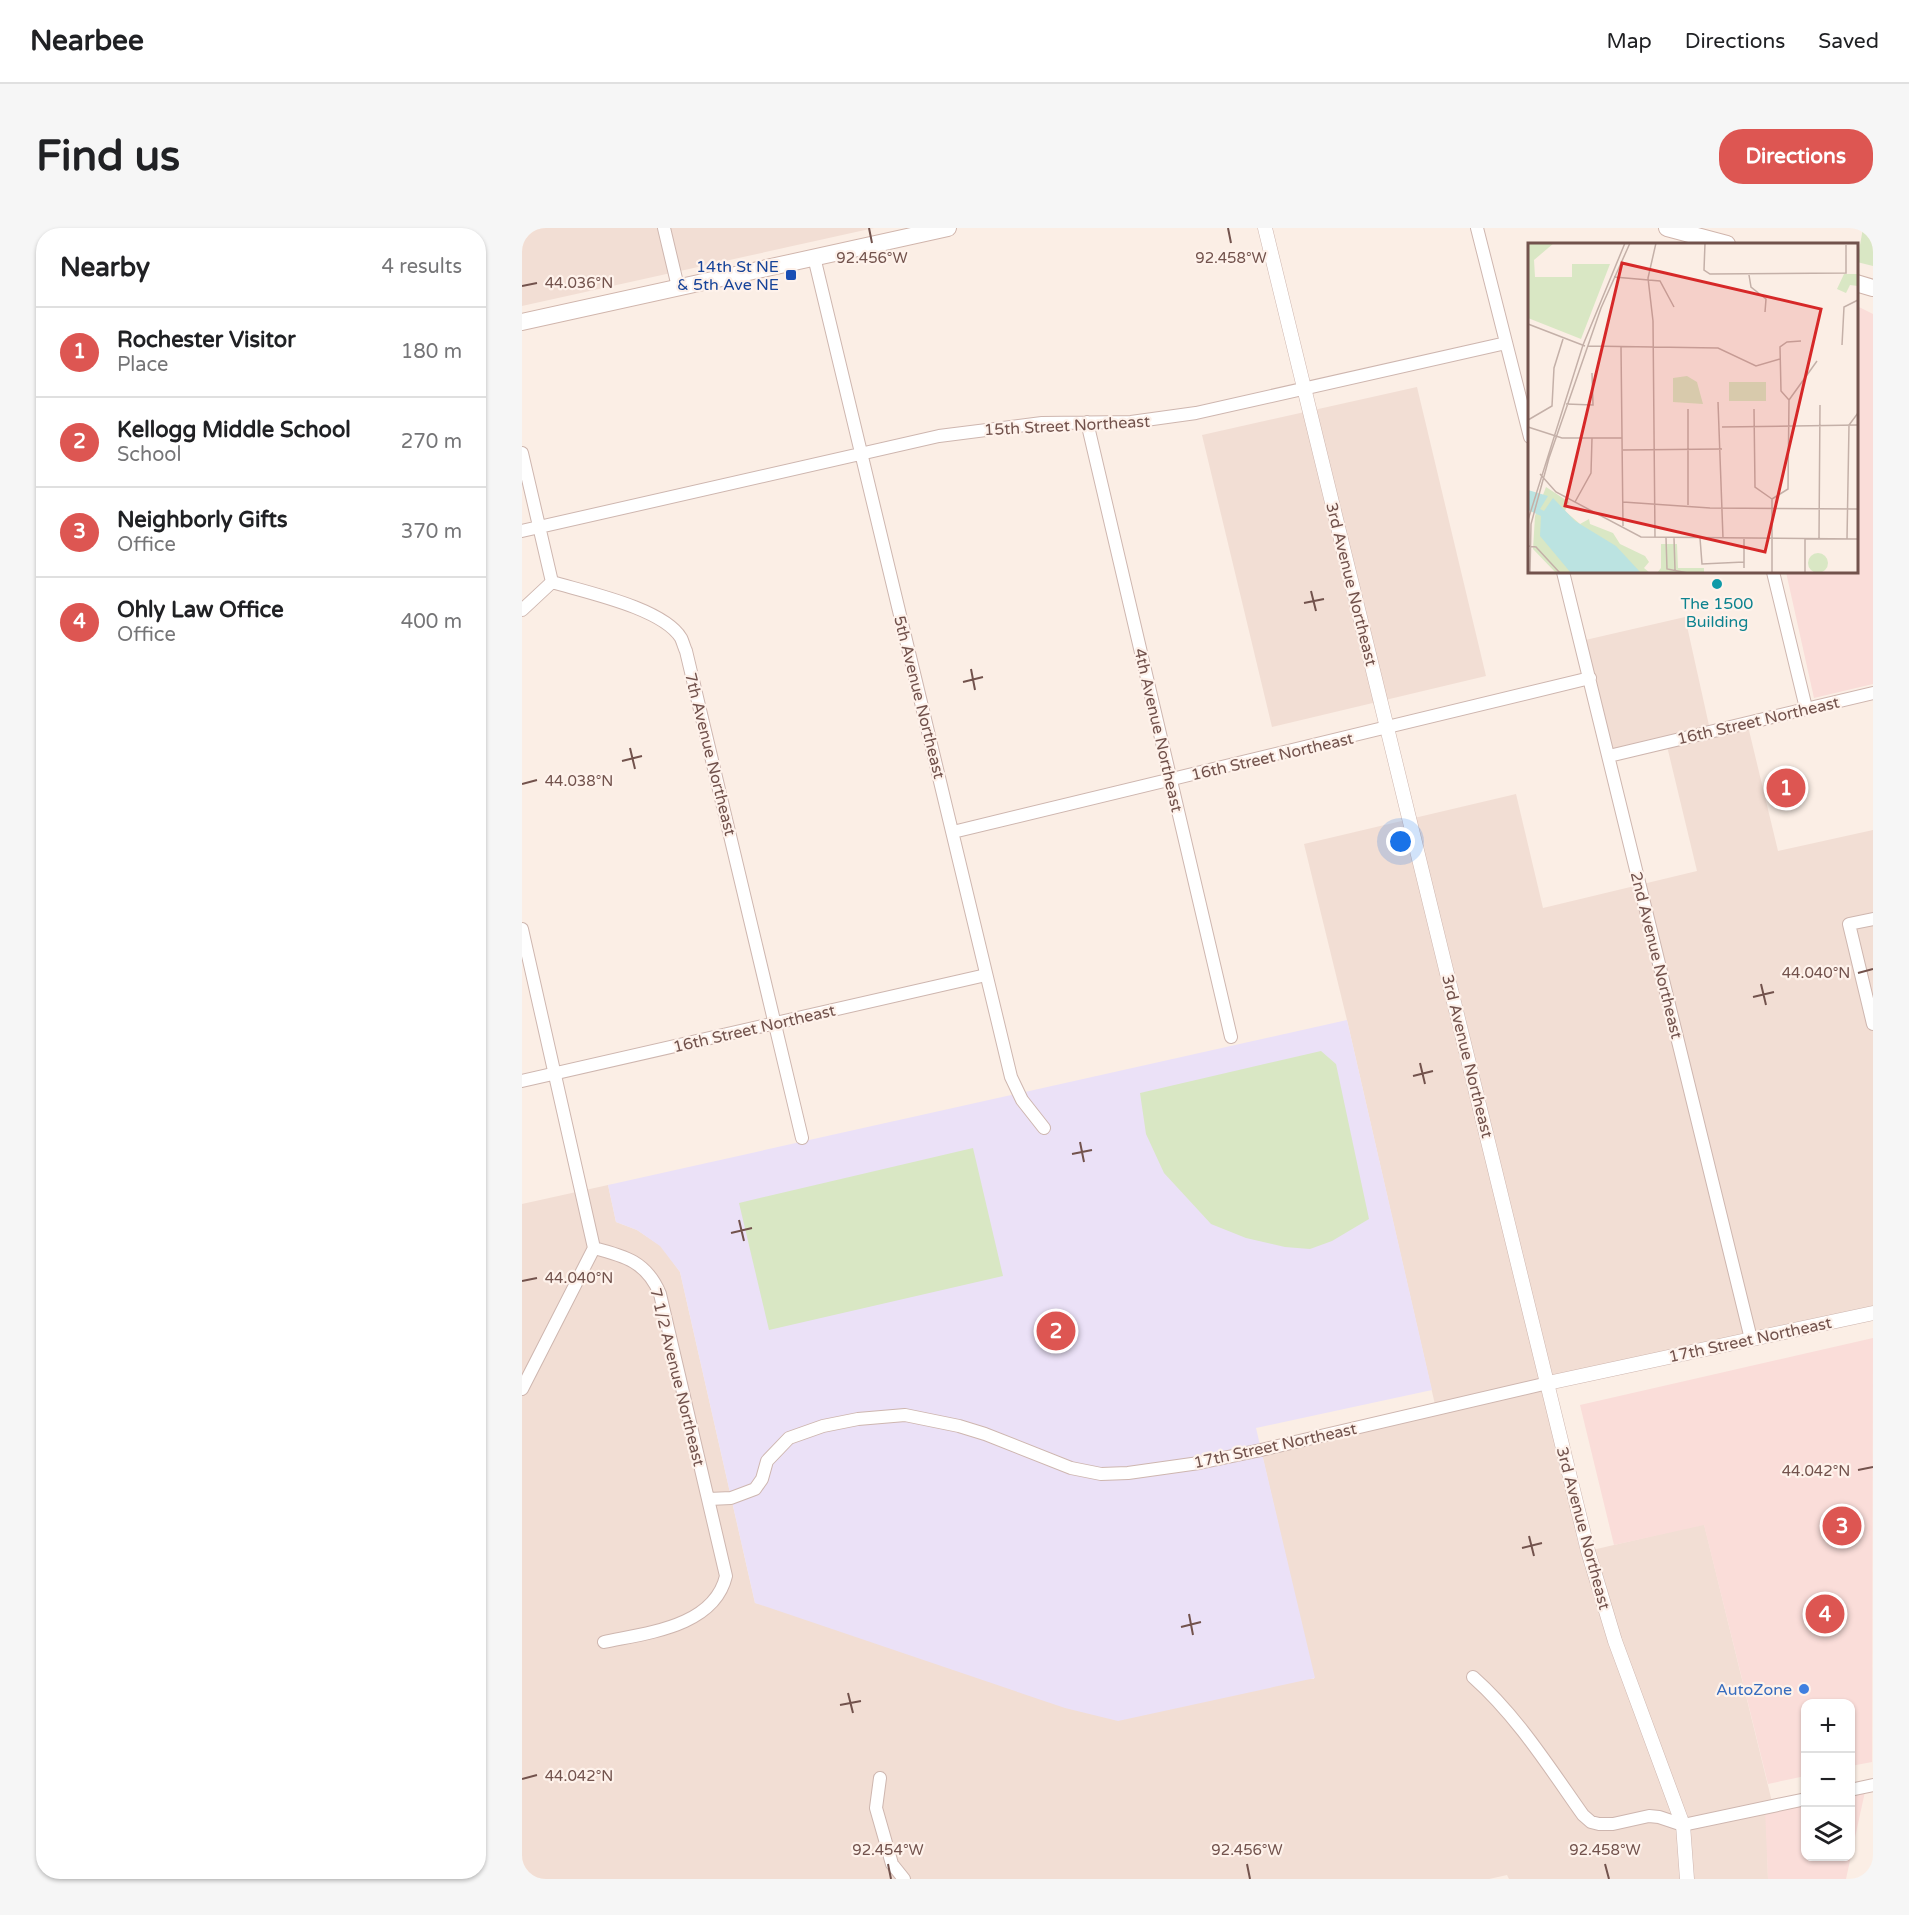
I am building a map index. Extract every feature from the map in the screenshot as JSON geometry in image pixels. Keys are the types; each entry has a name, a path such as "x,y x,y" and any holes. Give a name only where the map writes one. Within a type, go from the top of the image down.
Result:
{"main road":[{"path":"522,322 948,228"},
{"path":"1667,228 1723,243"},
{"path":"1858,283 1873,288"}],"street":[{"path":"664,228 678,287"},
{"name":"3rd Avenue Northeast","path":"1264,228 1588,1551 1614,1641 1683,1825 1687,1879"},
{"path":"1477,228 1528,429"},
{"name":"5th Avenue Northeast","path":"814,257 1011,1077 1022,1100 1044,1128"},
{"name":"15th Street Northeast","path":"522,531 861,453 966,432 1042,423 1163,419 1506,343"},
{"name":"4th Avenue Northeast","path":"1087,422 1231,1037"},
{"path":"522,453 552,582 522,610"},
{"name":"2nd Avenue Northeast","path":"1563,573 1751,1339"},
{"path":"1773,573 1806,708"},
{"name":"7th Avenue Northeast","path":"552,582 641,609 658,618 680,637 686,651 802,1138"},
{"name":"16th Street Northeast","path":"953,832 1590,678"},
{"name":"16th Street Northeast","path":"1609,756 1873,693"},
{"path":"1873,919 1849,924 1873,1024"},
{"path":"522,929 594,1248 522,1389"},
{"name":"16th Street Northeast","path":"522,1081 986,975"},
{"name":"7 1/2 Avenue Northeast","path":"594,1248 628,1258 649,1273 656,1283 726,1576 716,1599 705,1610 674,1625 604,1642"},
{"name":"17th Street Northeast","path":"709,1499 731,1498 755,1489 762,1479 767,1461 789,1438 823,1426 858,1419 904,1415 922,1418 985,1434 1071,1468 1101,1474 1128,1473 1199,1463 1251,1452 1548,1383 1873,1313"},
{"path":"1473,1677 1494,1695 1528,1737 1583,1815 1591,1822 1613,1824 1649,1816 1683,1825 1801,1800"},
{"path":"880,1778 876,1808 892,1864 904,1879"},
{"path":"1855,1789 1873,1785"}],"shaded area":[{"path":"522,228 874,228 522,306"},
{"path":"1858,306 1873,314 1873,684 1814,698 1786,573 1858,573"},
{"path":"1417,387 1486,676 1272,727 1202,435"},
{"path":"1685,617 1710,730 1747,722 1778,851 1873,830 1873,1313 1548,1383 1588,1551 1704,1524 1773,1806 1766,1808 1768,1879 1509,1879 1507,1875 1489,1879 522,1879 522,1204 608,1185 616,1222 637,1230 661,1246 680,1272 755,1603 1314,1679 1261,1450 1436,1409 1347,1020 1304,844 1516,794 1543,908 1697,871 1666,742 1609,756 1581,641"},
{"path":"1347,1020 1432,1390 1256,1428 1315,1678 1118,1721 1065,1708 755,1603 680,1272 660,1246 637,1230 616,1222 608,1185"},
{"path":"1873,1338 1872,1762 1855,1765 1855,1699 1801,1699 1801,1777 1768,1784 1704,1525 1614,1545 1580,1405"},
{"path":"1866,1787 1855,1838 1855,1807 1855,1789"},
{"path":"1801,1800 1801,1861 1850,1861 1846,1879 1768,1879 1765,1808"}],"green space":[{"path":"1863,228 1873,228 1873,266 1858,262"},
{"path":"1321,1051 1336,1064 1369,1219 1332,1241 1310,1249 1285,1247 1246,1238 1211,1224 1164,1173 1146,1134 1140,1093"},
{"path":"973,1148 1003,1276 769,1330 739,1203"}],"place":[{"name":"14th St NE & 5th Ave NE","path":"791,275"},
{"name":"The 1500 Building","path":"1717,584"},
{"name":"Rochester Visitor","path":"1786,788"},
{"name":"Kellogg Middle School","path":"1056,1331"},
{"name":"Neighborly Gifts","path":"1842,1526"},
{"name":"Ohly Law Office","path":"1825,1614"},
{"name":"AutoZone","path":"1804,1689"}]}
